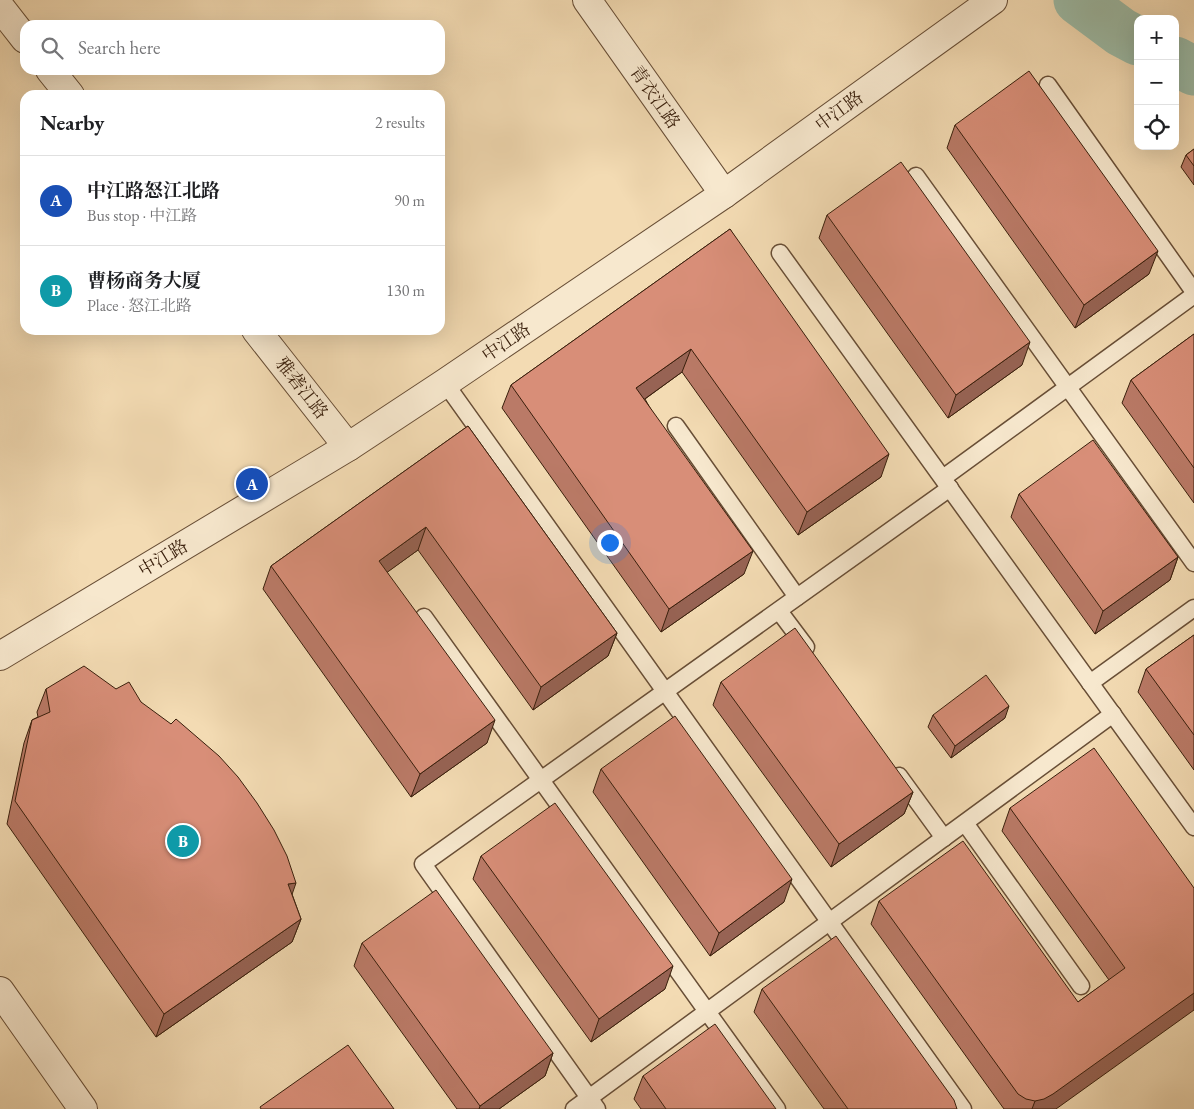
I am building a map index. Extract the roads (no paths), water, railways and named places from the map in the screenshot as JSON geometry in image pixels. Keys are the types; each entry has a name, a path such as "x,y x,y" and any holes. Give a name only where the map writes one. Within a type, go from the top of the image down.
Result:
{"street":[{"name":"青衣江路","path":"586,0 724,194"},
{"name":"中江路","path":"0,656 348,447 445,383 724,194 988,4"},
{"path":"0,7 20,32"},
{"path":"54,75 66,90"},
{"name":"雅砻江路","path":"260,335 348,447"},
{"path":"0,991 83,1109"}],"lane":[{"path":"593,1104 423,864 797,598 1068,387 1194,294 1048,85"},
{"path":"916,176 1194,563"},
{"path":"780,253 1194,827"},
{"path":"445,383 964,1109"},
{"path":"676,426 797,598"},
{"path":"1090,683 1194,608"},
{"path":"779,610 813,658"},
{"path":"424,617 777,1109"},
{"path":"574,1109 593,1104 707,1012 1113,714"},
{"path":"887,760 944,838"},
{"path":"965,823 1081,986"}],"waterway":[{"path":"1078,0 1121,32 1134,39"},
{"path":"1179,63 1194,71"}],"place":[{"name":"中江路怒江北路","path":"252,484"},
{"name":"曹杨商务大厦","path":"183,841"}]}
